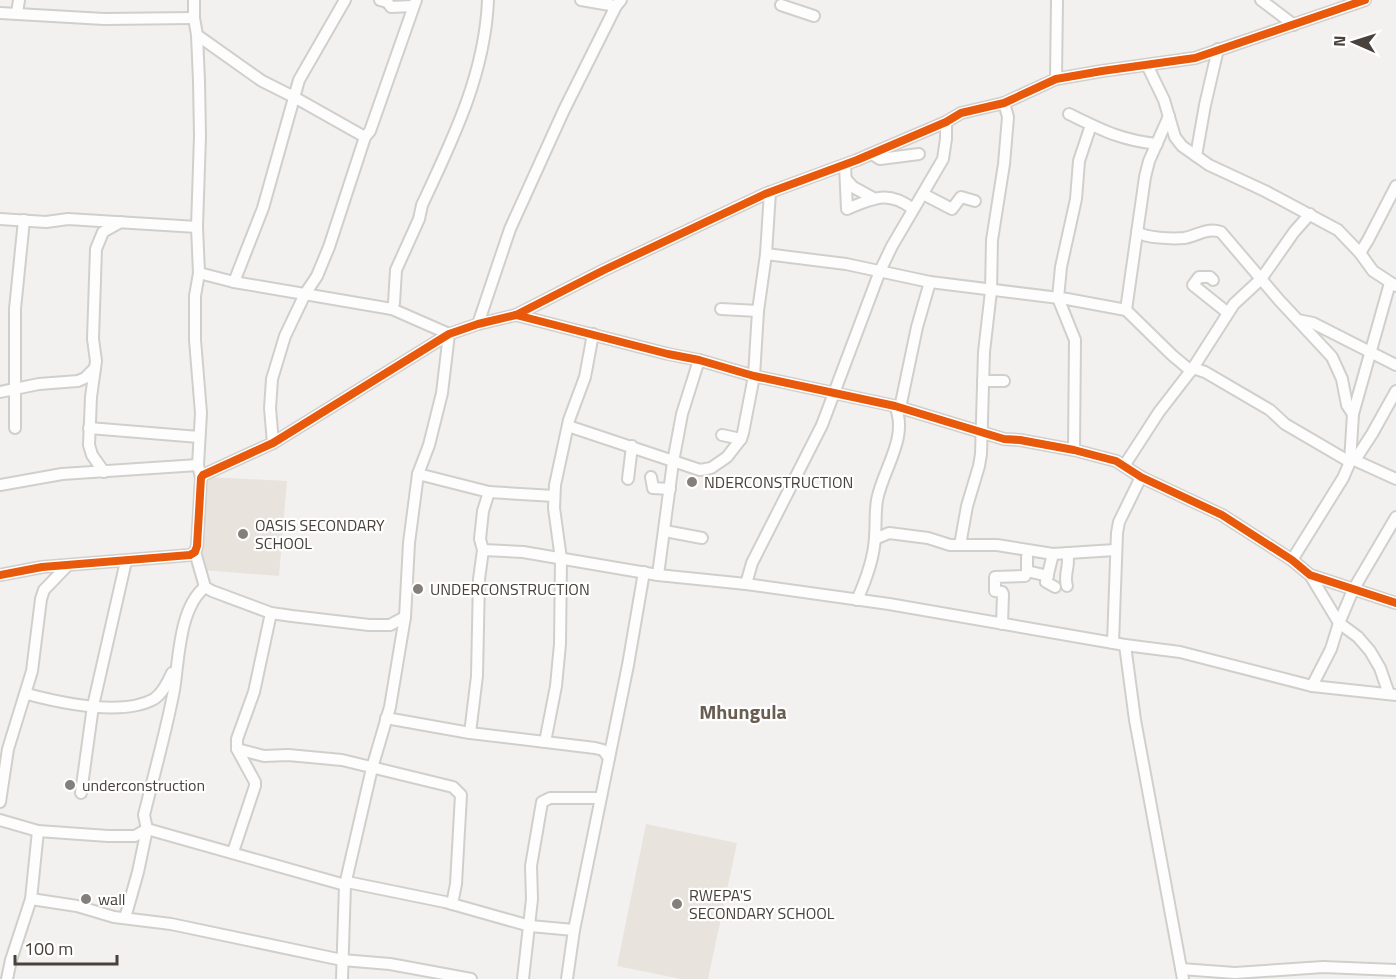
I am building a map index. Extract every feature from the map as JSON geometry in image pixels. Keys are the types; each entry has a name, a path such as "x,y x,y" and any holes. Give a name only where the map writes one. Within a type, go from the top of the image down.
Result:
{"street":[{"path":"17,14 19,0"},
{"path":"194,0 200,136 197,227 199,273 195,296 195,339 201,413 198,465 201,478 195,552 205,587 271,613 369,625 390,625 405,617"},
{"path":"234,282 263,208 299,80 345,0"},
{"path":"273,443 270,408 272,379 285,336 304,294 317,276 329,247 365,137 370,131 414,3 391,7 387,2 380,0"},
{"path":"392,309 396,270 411,239 422,205 466,108 481,52 488,0"},
{"path":"478,324 510,229 564,110 619,3 581,0"},
{"path":"1056,0 1056,79"},
{"path":"1261,0 1294,25"},
{"path":"201,478 205,473 273,443 449,334 516,315 604,270 770,192 872,154 969,110 1004,103 1032,88 1056,79 1195,58 1365,0"},
{"path":"781,5 814,16"},
{"path":"0,13 104,19 194,18"},
{"path":"197,35 262,81 365,137"},
{"path":"1196,156 1218,49"},
{"path":"1147,65 1179,144 1209,165 1265,191 1338,230 1373,271 1393,284 1369,352 1353,414 1352,460"},
{"path":"960,545 967,506 979,466 984,351 991,291 992,240 1004,164 1008,117 1004,103"},
{"path":"1070,114 1107,133 1157,144"},
{"path":"1126,310 1145,177 1169,116"},
{"path":"746,584 752,562 822,425 880,271 943,159 946,122"},
{"path":"1074,450 1075,340 1058,298 1061,267 1077,199 1079,161 1091,125"},
{"path":"872,154 880,159 919,154"},
{"path":"845,165 847,209 873,198 900,199 914,209"},
{"path":"846,179 853,187 873,198"},
{"path":"1359,253 1393,200 1396,186"},
{"path":"568,426 632,446 673,462 706,470 727,457 741,439 754,376 770,192"},
{"path":"923,194 952,209 961,197 975,201"},
{"path":"1124,466 1158,412 1192,369 1240,296 1261,279 1294,232 1310,214"},
{"path":"0,219 46,222 68,219 93,220 197,227"},
{"path":"15,428 15,309 24,220"},
{"path":"93,220 103,232"},
{"path":"104,472 92,455 89,445 96,360 93,339 96,249 103,232 121,222"},
{"path":"1137,232 1144,236 1184,238 1208,230 1218,231 1227,238 1332,357 1342,379 1347,405 1353,414"},
{"path":"766,254 846,264 930,282 1058,298 1126,310 1172,355 1192,369 1205,372 1270,410 1285,424 1352,460 1396,479"},
{"path":"199,273 234,282 392,309 449,334"},
{"path":"1214,280 1210,277 1199,277 1193,285 1228,313"},
{"path":"857,600 867,578 875,539 875,517 880,488 900,426 898,407 930,282"},
{"path":"721,309 758,312"},
{"path":"516,315 699,360 754,376 898,407 1004,440 1020,440 1074,450 1116,461 1141,477 1206,507 1292,560 1311,575 1396,603"},
{"path":"1298,319 1313,323 1396,364"},
{"path":"342,979 346,883 372,768 390,707 403,635 409,543 418,474 429,445 442,393 449,334"},
{"path":"545,742 556,687 559,655 561,559 554,496 568,426 585,376 592,334"},
{"path":"658,575 673,462 682,414 699,360"},
{"path":"0,392 39,384 78,381 85,378 95,368"},
{"path":"78,381 88,388 92,397"},
{"path":"983,381 1004,381"},
{"path":"1292,560 1352,460 1372,434 1396,391"},
{"path":"89,428 199,437"},
{"path":"723,435 741,439"},
{"path":"628,479 632,446"},
{"path":"76,474 89,466 92,455"},
{"path":"0,485 27,479 76,474 198,465"},
{"path":"418,474 489,492 554,496"},
{"path":"651,477 653,488 670,489"},
{"path":"1113,643 1116,595 1115,550 1119,522 1141,477"},
{"path":"470,733 477,676 479,579 483,550 480,539 482,517 489,492"},
{"path":"1312,686 1331,649 1339,622 1353,590 1396,517"},
{"path":"665,531 702,538"},
{"path":"875,539 889,533 960,545 997,545 1053,554 1115,550"},
{"path":"483,550 523,552 658,575 746,584 889,604 1125,645 1180,652 1312,686 1393,694"},
{"path":"0,575 42,567 185,556 195,552"},
{"path":"1067,553 1068,567 1064,580 1067,586"},
{"path":"1053,554 1047,582 1055,586"},
{"path":"1027,557 1027,571 1048,576"},
{"path":"81,793 93,706 126,561"},
{"path":"0,802 8,749 33,671 38,614 44,590 68,565"},
{"path":"567,979 574,930 595,835 600,798 644,572"},
{"path":"1311,575 1339,622 1358,637 1370,651 1393,694"},
{"path":"1002,624 1003,594 1002,591 995,591 995,577 1025,576"},
{"path":"27,694 93,706 123,708 154,699 168,683 184,626 195,597 205,587"},
{"path":"234,852 255,786 237,749 237,739 254,692 271,613"},
{"path":"390,625 403,635"},
{"path":"1125,645 1135,720 1182,974 1323,967 1396,970"},
{"path":"125,918 147,829 144,815 174,689 176,661"},
{"path":"386,718 470,733 595,748 603,750 609,758"},
{"path":"237,749 264,756 288,755 342,760 453,787 461,795 456,884 452,904"},
{"path":"523,979 532,899 531,866 542,802 550,798 600,798"},
{"path":"0,820 38,831 131,837 147,829"},
{"path":"147,829 346,883 452,904 530,926 574,930"},
{"path":"7,979 5,958 31,899 38,831"},
{"path":"31,899 76,906 97,913 171,924 342,960 390,964 471,979"}],"shaded area":[{"name":"OASIS SECONDARY SCHOOL","path":"208,477 287,481 279,576 201,570"},
{"name":"RWEPA'S SECONDARY SCHOOL","path":"646,824 737,843 708,979 681,979 617,966"}],"cycle path":[{"path":"0,575 42,567 190,555 195,552 197,546 203,475 273,443 449,334 516,315 604,270 765,194 857,160 946,122 961,113 1004,103 1056,79 1195,58 1365,0"},
{"path":"516,315 699,360 754,376 895,406 1004,439 1074,450 1116,461 1141,477 1222,515 1292,560 1310,575 1396,603"}],"place":[{"name":"NDERCONSTRUCTION","path":"692,482"},
{"name":"OASIS SECONDARY SCHOOL","path":"243,534"},
{"name":"UNDERCONSTRUCTION","path":"418,589"},
{"name":"underconstruction","path":"70,785"},
{"name":"wall","path":"86,899"},
{"name":"RWEPA'S SECONDARY SCHOOL","path":"677,904"}],"district":[{"name":"Mhungula","path":"743,712"}]}
